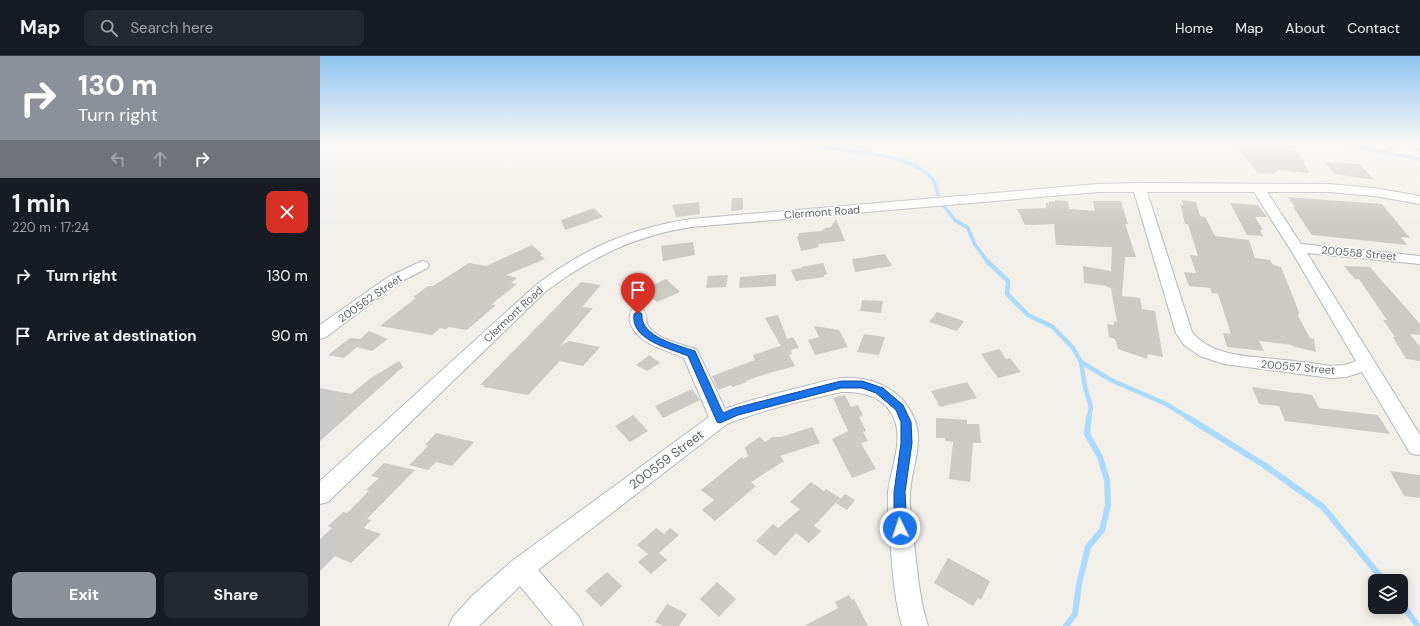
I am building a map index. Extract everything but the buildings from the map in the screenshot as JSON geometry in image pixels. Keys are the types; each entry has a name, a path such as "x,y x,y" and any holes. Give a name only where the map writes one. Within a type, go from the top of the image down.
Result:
{"street":[{"name":"Clermont Road","path":"320,495 541,288 572,265 636,234 661,227 691,223 890,207 1077,189 1139,187 1346,189 1420,200"},
{"name":"200557 Street","path":"1139,187 1184,334 1197,347 1206,352 1230,360 1331,372 1346,371 1366,364"},
{"path":"1258,188 1298,248 1417,447"},
{"name":"200558 Street","path":"1298,248 1420,260"},
{"name":"200562 Street","path":"320,333 393,280 422,265"},
{"path":"638,314 637,321 639,327 652,338 691,354 720,419"},
{"name":"200559 Street","path":"462,626 486,601 521,569 720,419 735,412 841,385 862,385 879,391 900,408 906,422 907,431 899,492 899,513 906,590 915,626"},
{"path":"521,569 570,626"}],"waterway":[{"path":"924,171 933,180 938,195"},
{"path":"941,203 955,220 968,228 975,245 988,262"},
{"path":"988,262 1008,281 1007,294 1028,315 1053,327 1073,348 1081,362"},
{"path":"1081,362 1111,380 1166,404 1189,418"},
{"path":"1081,362 1085,387 1091,407 1089,418"},
{"path":"1066,626 1075,614 1079,584 1088,547 1102,530 1108,505 1107,480 1100,457 1087,434 1089,417"},
{"path":"1187,417 1264,465 1323,507 1378,574"},
{"path":"1408,612 1418,626"}],"route":[{"path":"638,314 637,321 639,327 644,332 663,344 682,349 691,354 720,419 735,412 841,385 853,384 862,385 879,391 900,408 906,422 907,443 899,492 900,528"}]}
